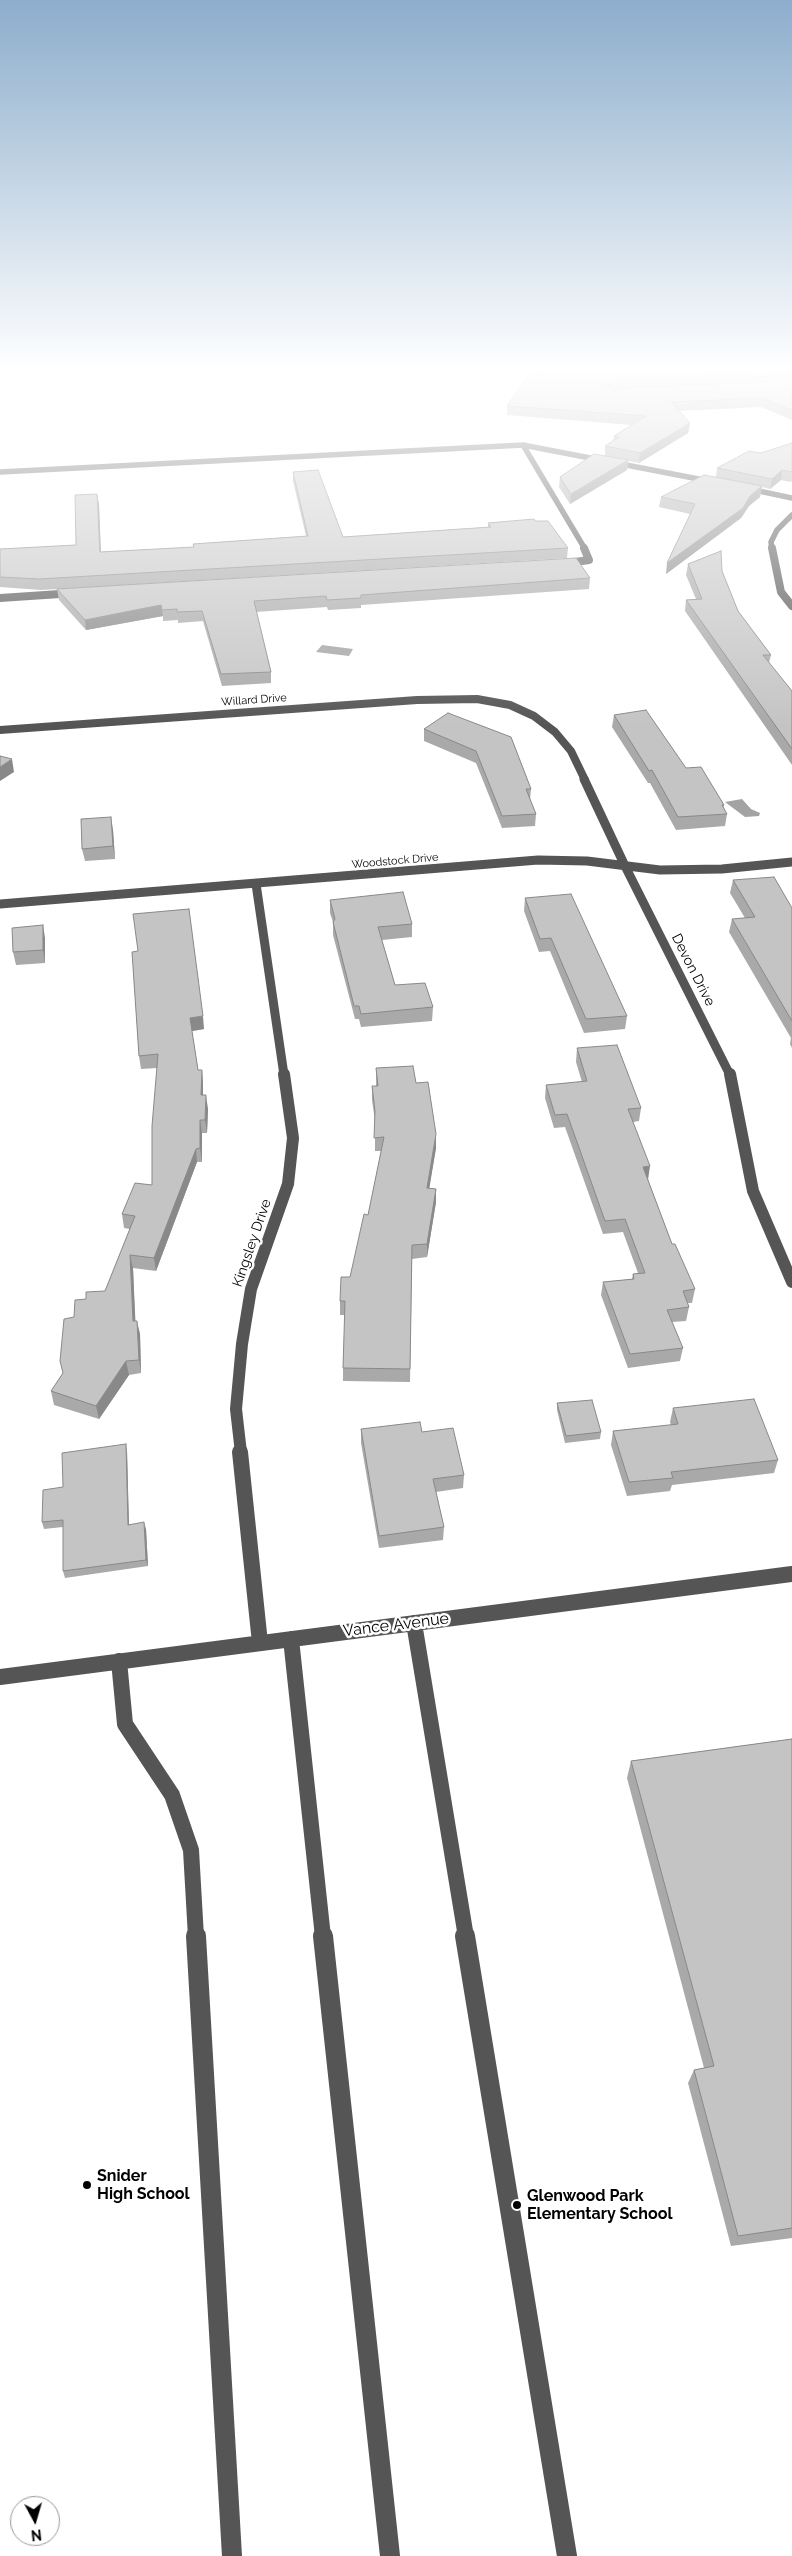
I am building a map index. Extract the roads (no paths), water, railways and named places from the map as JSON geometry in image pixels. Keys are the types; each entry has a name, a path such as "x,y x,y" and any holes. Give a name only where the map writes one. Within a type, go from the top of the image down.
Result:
{"street":[{"path":"548,487 589,556 589,560 555,564"},
{"path":"741,487 792,498"},
{"path":"792,515 778,530 771,542 781,592 792,606"},
{"path":"0,598 79,593"},
{"name":"Willard Drive","path":"0,730 417,700 477,699 510,705"},
{"name":"Devon Drive","path":"510,705 534,716 548,726 571,751 625,866 730,1073 753,1191 792,1282"},
{"name":"Woodstock Drive","path":"0,904 538,860 587,861 660,870 722,869 792,862"},
{"name":"Kingsley Drive","path":"256,884 293,1138 288,1184 251,1289 242,1344 236,1409 260,1643"},
{"name":"Vance Avenue","path":"0,1676 792,1574"},
{"path":"414,1623 567,2556"},
{"path":"291,1639 390,2556"},
{"path":"119,1661 125,1724 172,1796 191,1850 232,2556"}],"place":[{"name":"Snider High School","path":"87,2185"},
{"name":"Glenwood Park Elementary School","path":"517,2205"}]}
